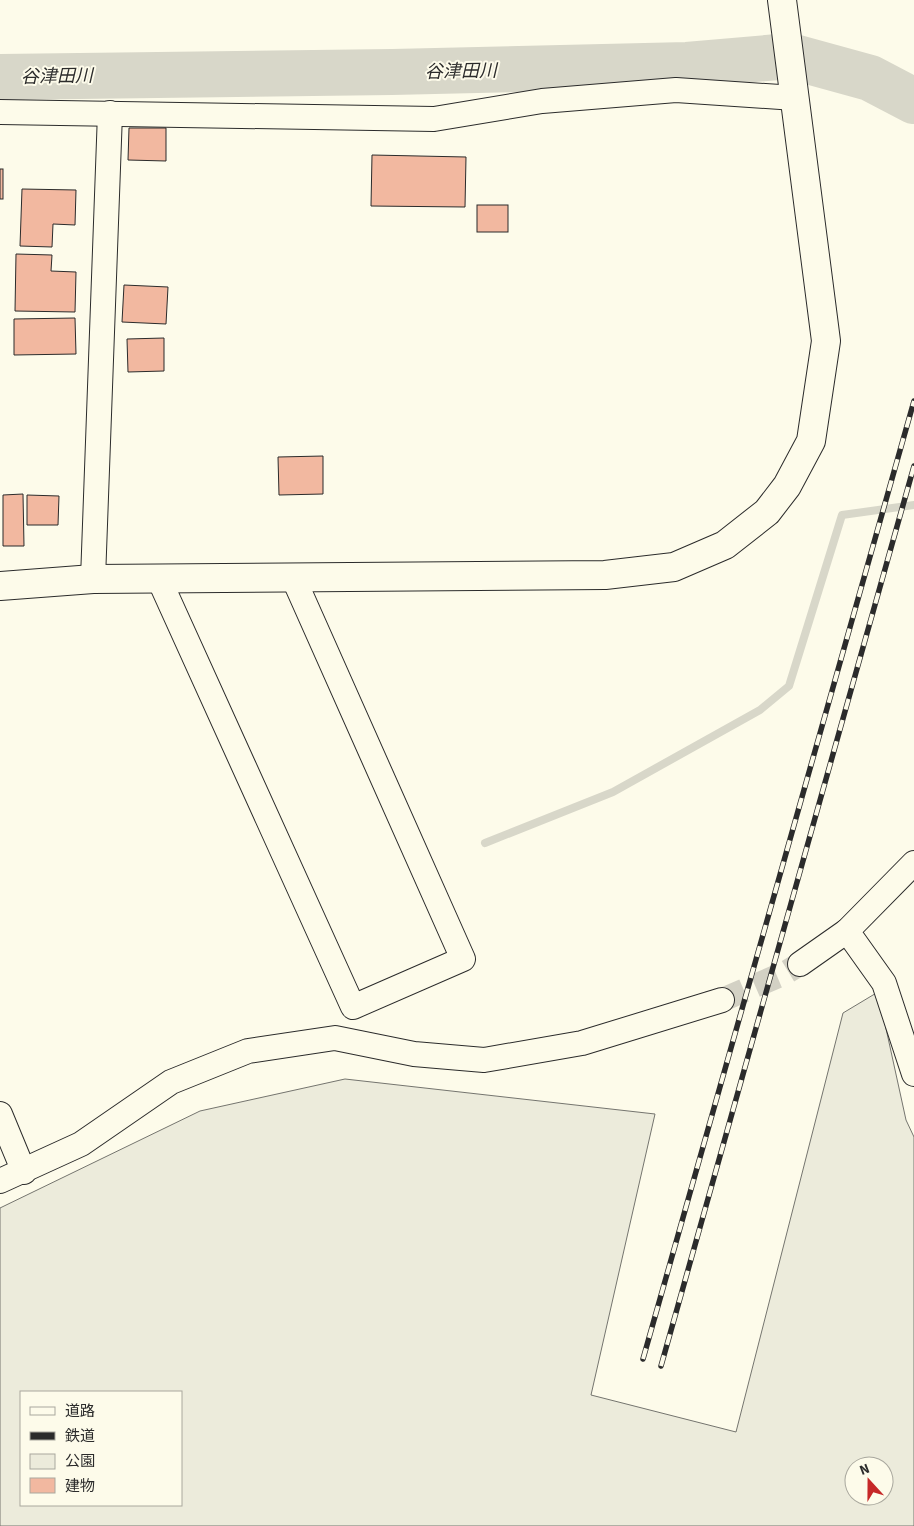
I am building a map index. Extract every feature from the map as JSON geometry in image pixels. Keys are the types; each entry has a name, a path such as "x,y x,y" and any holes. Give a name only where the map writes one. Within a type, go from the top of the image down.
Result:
{"street":[{"path":"0,586 93,579 605,575 674,567 725,545 767,512 787,486 811,441 826,341 782,0"},
{"path":"0,112 434,119 542,101 676,90 794,88"},
{"path":"93,579 110,113"},
{"path":"159,578 353,1007 463,959 293,578"},
{"path":"800,964 847,931 914,864"},
{"path":"847,931 884,983 914,1074"},
{"path":"0,1181 24,1172 81,1144 171,1082 248,1051 336,1038 414,1054 484,1060 582,1043 722,1000"},
{"path":"0,1114 24,1172"}],"green space":[{"path":"878,992 906,1120 914,1137 914,1526 0,1526 0,1208 200,1111 345,1079 655,1114 591,1395 736,1432 843,1013"}],"building":[{"path":"129,128 166,128 166,161 128,160"},
{"path":"372,155 466,157 465,207 371,206"},
{"path":"0,169 3,169 3,199 0,199"},
{"path":"22,189 76,190 75,225 53,224 52,247 20,246"},
{"path":"477,205 508,205 508,232 477,232"},
{"path":"16,254 52,255 51,271 76,272 75,312 15,311"},
{"path":"124,285 168,287 166,324 122,322"},
{"path":"75,318 76,354 14,355 14,319"},
{"path":"164,338 164,371 128,372 127,339"},
{"path":"323,456 323,494 279,495 278,457"},
{"path":"23,494 24,546 3,546 3,495"},
{"path":"27,495 59,496 58,525 27,525"}],"waterway":[{"name":"谷津田川","path":"0,77 392,72 687,65 790,56 870,78 914,101"},
{"path":"485,843 613,792 760,710 789,686 842,515 914,505"}],"tunnel":[{"path":"722,1000 785,973 800,964"}],"railway":[{"path":"643,1359 914,401"},
{"path":"661,1366 914,466"}]}
